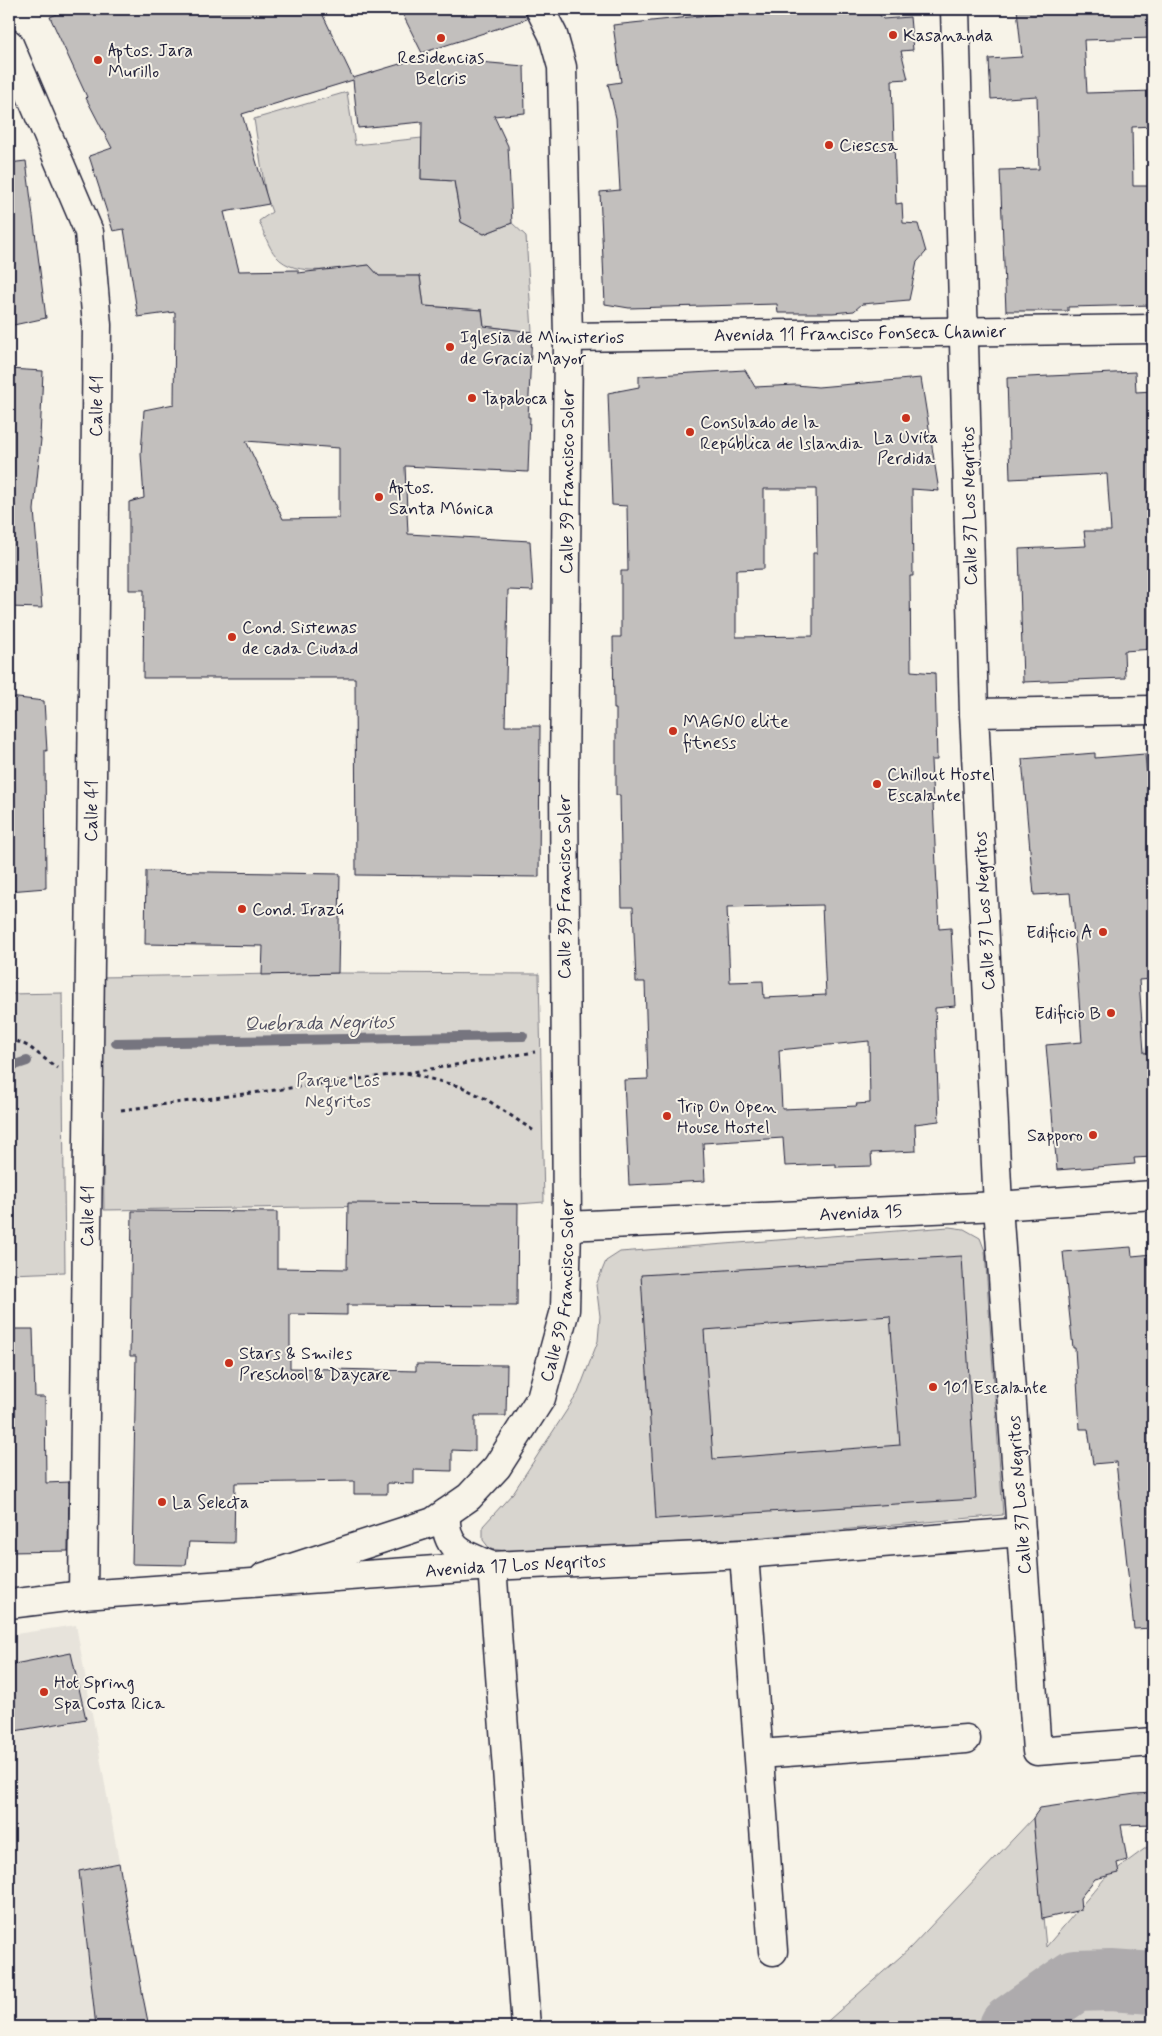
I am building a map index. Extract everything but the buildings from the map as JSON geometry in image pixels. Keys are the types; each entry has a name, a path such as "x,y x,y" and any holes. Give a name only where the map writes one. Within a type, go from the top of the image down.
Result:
{"street":[{"name":"Calle 39 Francisco Soler","path":"242,1585 433,1522 469,1497 497,1467 541,1398 565,1310 567,1151 564,785 568,337 562,67 553,35 540,9"},
{"name":"Calle 37 Los Negritos","path":"955,9 974,713 998,1206 1036,1752 1153,1742"},
{"name":"Calle 41","path":"9,44 89,232 97,325 83,1596"},
{"name":"Avenida 11 Francisco Fonseca Chamier","path":"568,337 1153,329"},
{"path":"974,713 1153,710"},
{"name":"Avenida 15","path":"567,1226 998,1206 1153,1195"},
{"path":"446,1513 445,1525 449,1541 462,1554 492,1566 526,2027"},
{"name":"Avenida 17 Los Negritos","path":"9,1604 83,1596 492,1566 744,1554 1021,1532"},
{"path":"744,1554 772,1951"},
{"path":"759,1754 966,1739"}],"path":[{"path":"9,1038 28,1046 88,1091"},
{"path":"88,1118 111,1112 406,1073 566,1048"},
{"path":"406,1073 462,1087 510,1114 567,1151"}],"shaded area":[{"path":"76,1625 149,2027 9,2027 9,1635"}],"green space":[{"path":"347,92 355,145 422,138 421,179 454,181 461,222 484,234 512,223 526,236 532,332 484,326 482,310 424,306 420,276 379,276 369,265 333,270 307,270 295,268 284,263 276,256 268,244 259,221 272,212 266,196 254,119"},
{"name":"Parque Los Negritos","path":"338,973 539,974 544,1202 518,1204 104,1210 101,977"},
{"path":"62,993 65,1272 9,1274 9,994"},
{"path":"949,1227 964,1229 980,1238 985,1251 1003,1515 753,1538 516,1552 490,1549 483,1540 483,1526 513,1493 578,1393 598,1341 600,1316 596,1285 606,1261 620,1252"},
{"path":"1033,1818 1046,1947 1105,1878 1147,1847 1153,1847 1153,2027 821,2027 909,1949"}],"waterway":[{"name":"Quebrada Negritos","path":"116,1043 523,1036"},
{"name":"Quebrada Negritos","path":"9,1067 27,1061"},
{"path":"1010,2027 1075,1981 1111,1980 1153,1983"}],"place":[{"name":"Kasananda","path":"893,35"},
{"name":"Residencias Belcris","path":"441,38"},
{"name":"Aptos. Jara Murillo","path":"98,60"},
{"name":"Ciescsa","path":"829,145"},
{"name":"Iglesia de Ministerios de Gracia Mayor","path":"450,347"},
{"name":"Tapaboca","path":"472,398"},
{"name":"La Uvita Perdida","path":"906,418"},
{"name":"Consulado de la República de Islandia","path":"690,432"},
{"name":"Aptos. Santa Mónica","path":"379,497"},
{"name":"Cond. Sistemas de cada Ciudad","path":"232,637"},
{"name":"MAGNO elite fitness","path":"673,731"},
{"name":"Chillout Hostel Escalante","path":"877,784"},
{"name":"Cond. Irazú","path":"242,909"},
{"name":"Edificio A","path":"1103,932"},
{"name":"Edificio B","path":"1111,1013"},
{"name":"Trip On Open House Hostel","path":"667,1116"},
{"name":"Sapporo","path":"1093,1135"},
{"name":"Stars & Smiles Preschool & Daycare","path":"229,1363"},
{"name":"101 Escalante","path":"933,1387"},
{"name":"La Selecta","path":"162,1502"},
{"name":"Hot Spring Spa Costa Rica","path":"44,1692"}]}
